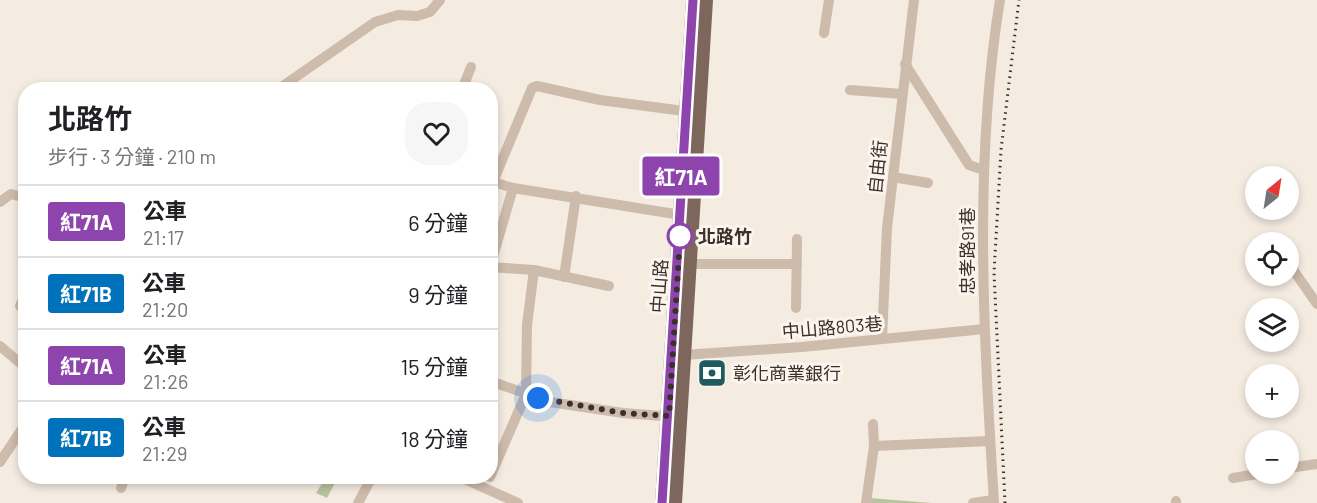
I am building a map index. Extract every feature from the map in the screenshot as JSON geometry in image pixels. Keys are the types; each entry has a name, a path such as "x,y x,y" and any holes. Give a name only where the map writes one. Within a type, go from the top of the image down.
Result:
{"main road":[{"name":"中山路","path":"675,503 674,416 684,111 693,0"},
{"name":"中山路","path":"662,503 683,355 706,0"}],"street":[{"path":"289,82 375,22 398,15 417,16 430,12 440,0"},
{"path":"824,33 829,0"},
{"name":"自由街","path":"882,339 893,177 914,0"},
{"name":"忠孝路91巷","path":"993,502 984,328 984,170 1000,0"},
{"path":"905,64 969,165 984,170"},
{"path":"465,82 471,67"},
{"path":"498,167 532,88 537,86 600,100 684,111"},
{"path":"850,90 902,94"},
{"path":"893,177 928,183"},
{"path":"498,183 513,188 576,196 681,215"},
{"path":"498,240 513,188"},
{"path":"0,202 11,194 18,196"},
{"path":"564,277 576,196"},
{"path":"796,308 797,239"},
{"path":"689,264 736,266 797,264"},
{"path":"498,268 534,270 609,286"},
{"path":"498,459 526,394 527,325 534,270"},
{"path":"1299,278 1317,304"},
{"name":"中山路803巷","path":"683,355 882,339 984,328"},
{"path":"1,348 18,362"},
{"path":"498,384 550,402 600,410 674,416"},
{"path":"866,503 874,446 873,424"},
{"path":"0,462 18,435"},
{"path":"874,446 990,441"},
{"path":"1299,466 1317,464"},
{"path":"1233,478 1245,476"},
{"path":"121,488 122,484"},
{"path":"358,503 368,484"},
{"path":"473,484 518,503"},
{"path":"484,490 487,484"},
{"path":"973,503 993,502"}],"green space":[{"path":"322,484 334,484 327,498 316,493"},
{"path":"869,498 932,503 869,503"}],"railway":[{"path":"1005,503 994,273 1001,150 1019,0"}],"bus line":[{"name":"紅71A","path":"662,503 681,215 681,160 693,0"}],"place":[{"name":"北路竹","path":"680,236"},
{"name":"彰化商業銀行","path":"712,373"}],"route":[{"path":"538,398 550,402 623,413 669,416 680,236"}]}
